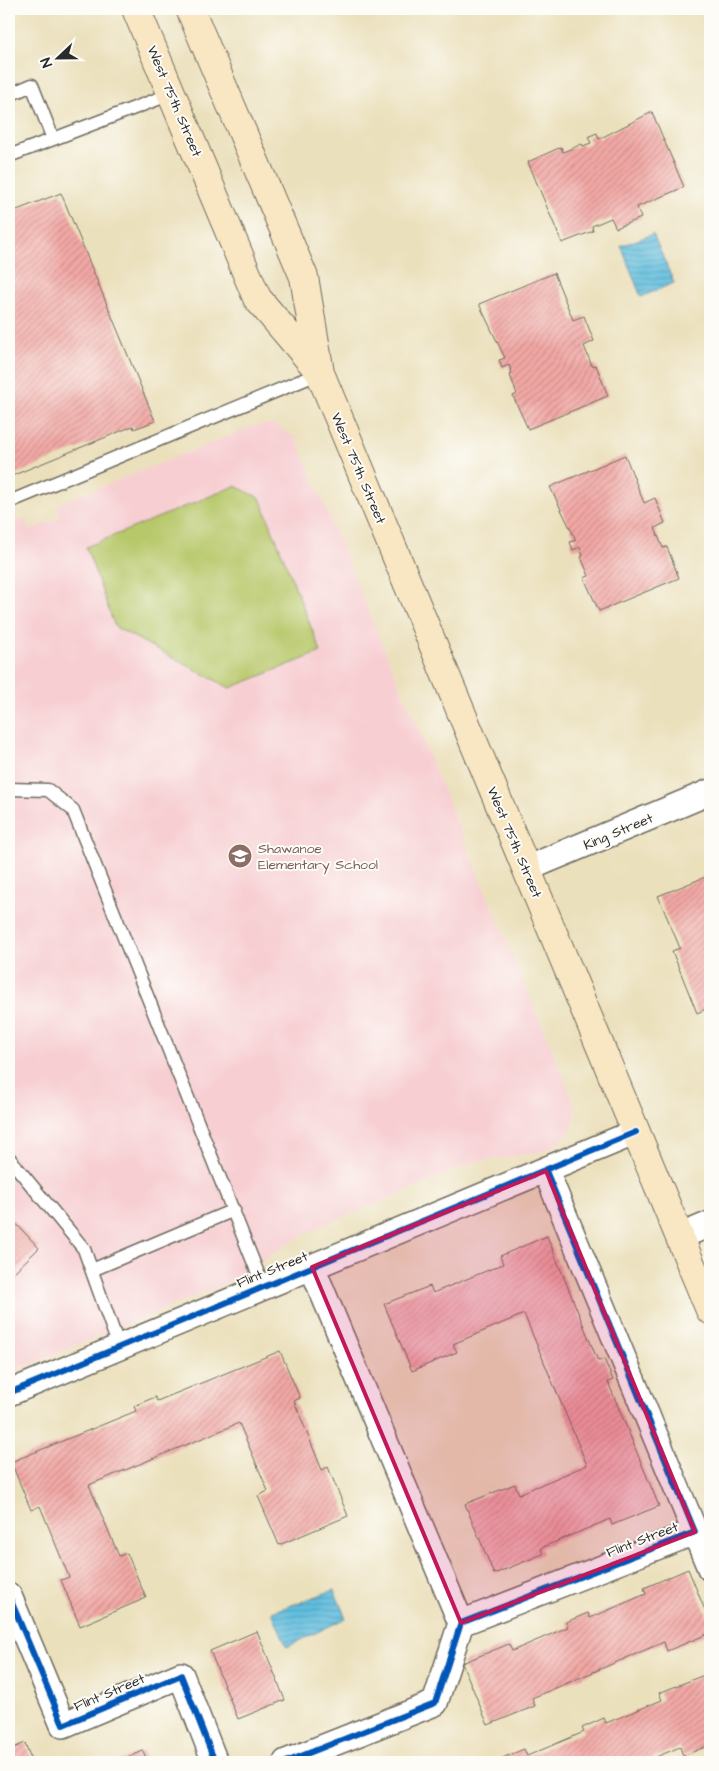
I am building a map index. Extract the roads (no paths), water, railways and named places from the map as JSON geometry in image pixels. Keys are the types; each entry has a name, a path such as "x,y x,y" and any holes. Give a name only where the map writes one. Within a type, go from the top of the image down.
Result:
{"main road":[{"name":"West 75th Street","path":"136,9 257,298 320,373"},
{"name":"West 75th Street","path":"190,9 304,277 320,373 710,1310"}],"street":[{"name":"King Street","path":"526,869 710,792"},
{"name":"Flint Street","path":"9,1393 636,1132"},
{"name":"Flint Street","path":"312,1267 461,1623 696,1532 546,1171"},
{"path":"680,1236 710,1224"},
{"path":"696,1532 710,1568"},
{"name":"Flint Street","path":"9,1596 63,1725 181,1675 215,1762"},
{"path":"286,1762 435,1703 461,1623"}],"lane":[{"path":"9,95 32,85 53,139"},
{"path":"9,156 172,94"},
{"path":"9,502 320,373"},
{"path":"9,789 48,790 73,810 264,1286"},
{"path":"9,1158 84,1249 119,1347"},
{"path":"92,1270 234,1210"}],"water":[{"path":"653,234 674,283 641,297 621,246"},
{"path":"334,1590 346,1618 287,1647 272,1612"}],"place":[{"name":"Shawanoe Elementary School","path":"240,856"}]}
